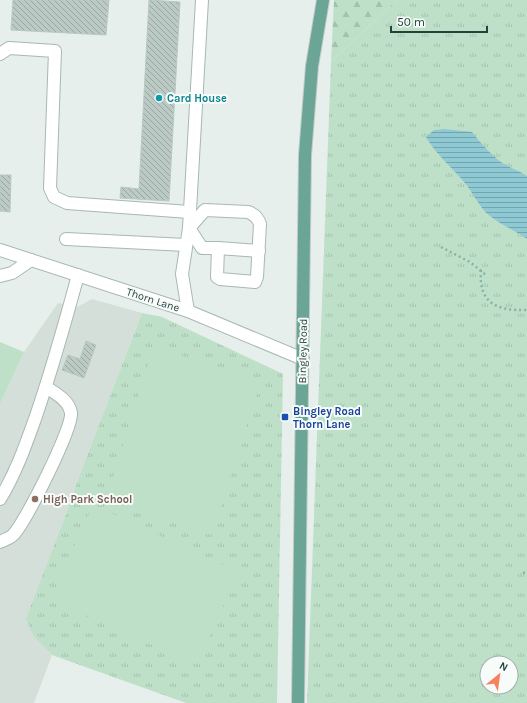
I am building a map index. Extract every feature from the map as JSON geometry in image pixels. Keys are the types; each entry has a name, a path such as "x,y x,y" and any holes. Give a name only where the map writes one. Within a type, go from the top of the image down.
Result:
{"main road":[{"name":"Bingley Road","path":"298,703 305,155 312,66 323,0"}],"street":[{"path":"188,311 182,274 189,228 202,0"},
{"path":"0,54 9,48 55,51 50,188 54,197 67,203 189,212"},
{"path":"189,228 205,210 248,212 254,214 260,224 258,277 255,282 217,278 218,248"},
{"path":"189,228 202,248 259,251"},
{"path":"66,239 186,245"},
{"name":"Thorn Lane","path":"0,250 188,311 303,360"},
{"path":"4,273 31,260"},
{"path":"0,499 7,488 24,450 46,387 78,275"},
{"path":"0,542 13,535 22,522 63,441 69,424 71,414 67,404 59,395 46,387"}],"path":[{"path":"441,247 459,256 486,274"},
{"path":"481,270 480,280 482,289 488,300 498,308 511,311 527,310"},
{"path":"523,573 527,572"}],"shaded area":[{"name":"High Park School","path":"92,299 142,313 62,525 34,637 52,655 34,703 0,703 0,404 24,352 58,303 77,307"}],"green space":[{"path":"334,0 397,0 331,62"},
{"path":"397,0 527,0 527,703 307,703 331,62"},
{"path":"142,313 162,317 283,374 277,703 186,703 52,655 34,637 26,619"},
{"path":"0,342 24,352 0,404"},
{"path":"154,347 261,381 212,535 105,501"},
{"path":"93,505 239,572 196,665 50,599"}],"water":[{"path":"445,129 472,132 500,161 527,176 527,239 486,213 464,182 435,150 426,137 434,130"}],"building":[{"path":"13,0 109,0 106,35 11,30"},
{"name":"Card House","path":"149,0 180,2 169,201 120,198 121,187 139,189"},
{"path":"0,175 11,175 10,212 0,211"},
{"path":"86,341 96,345 84,378 62,370 68,355 80,359"}],"place":[{"name":"Card House","path":"159,98"},
{"name":"Bingley Road Thorn Lane","path":"285,417"},
{"name":"High Park School","path":"35,499"}]}
